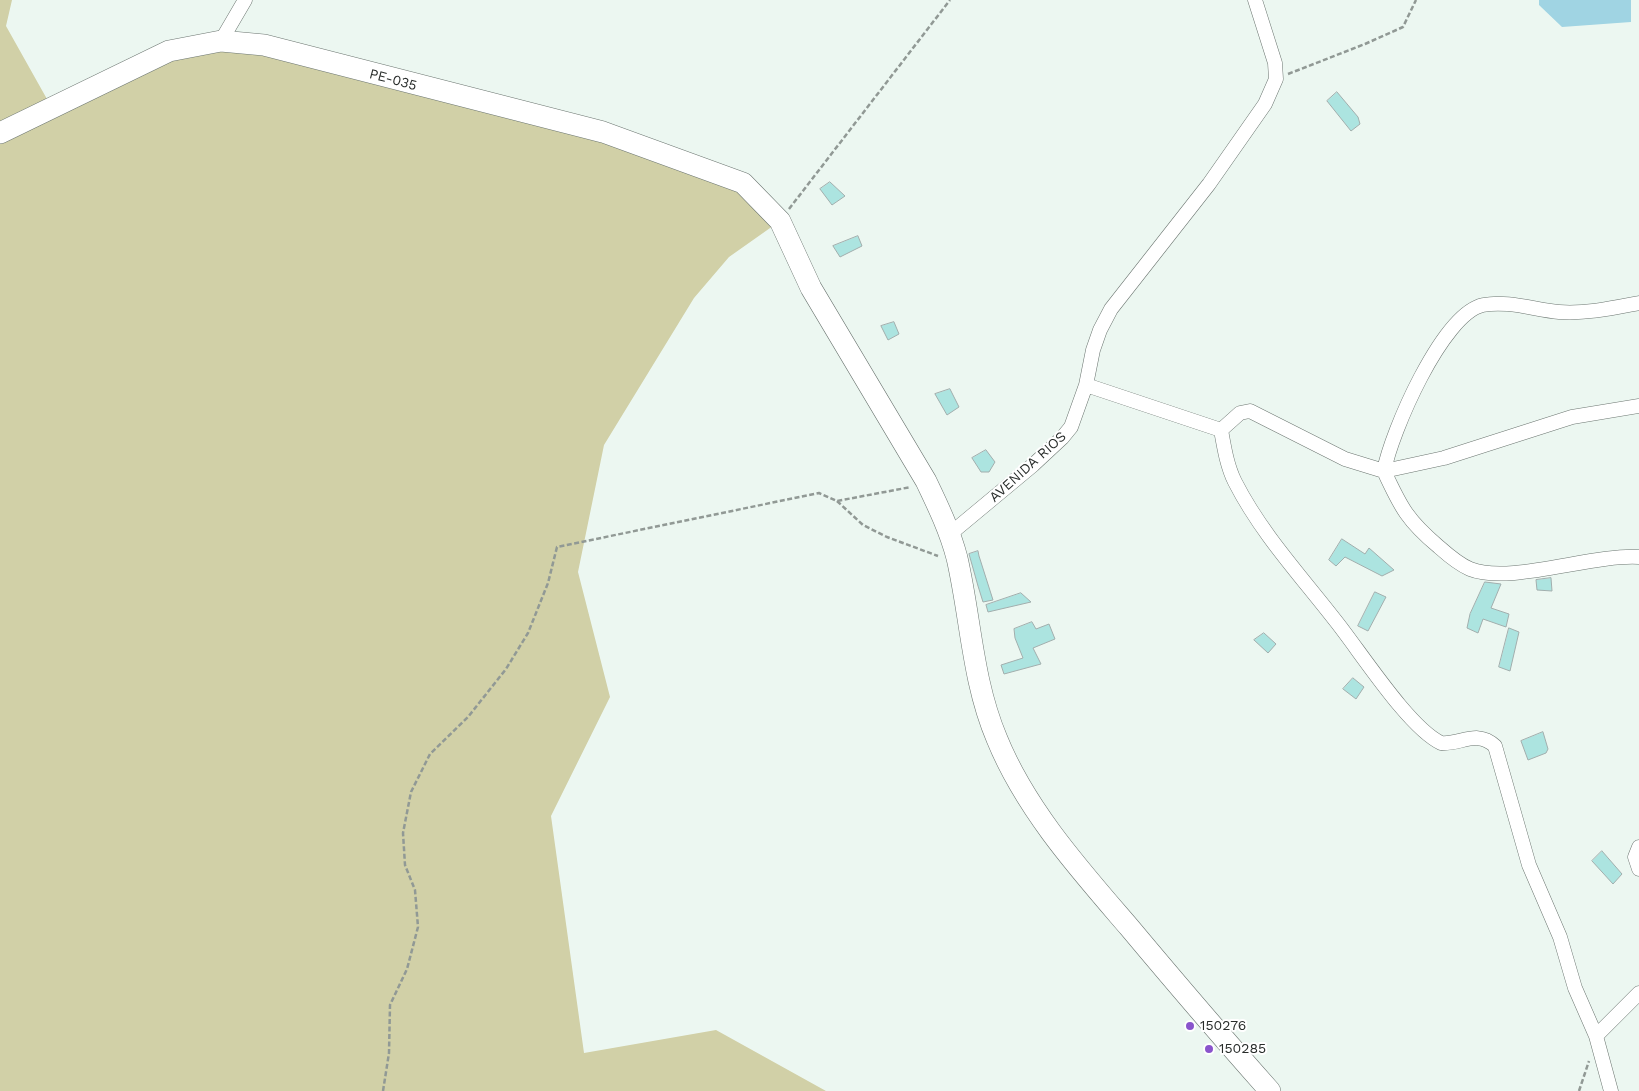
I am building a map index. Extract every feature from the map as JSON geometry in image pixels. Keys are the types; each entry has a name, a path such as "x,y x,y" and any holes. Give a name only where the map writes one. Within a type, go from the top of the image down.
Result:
{"main road":[{"name":"PE-035","path":"0,133 169,51 221,41 264,45 626,140 743,183 780,221 829,320 926,481 950,534 957,559 981,696 997,739 1016,780 1032,806 1103,898 1270,1091"}],"street":[{"path":"221,41 245,0"},
{"path":"1255,0 1271,47 1276,79"},
{"name":"AVENIDA RIOS","path":"950,534 1062,438 1072,427 1086,385 1095,343 1111,310 1209,184 1254,122 1276,79"},
{"path":"1639,303 1576,312 1503,305 1484,305 1474,308 1451,330 1431,361 1401,417 1384,471 1399,504 1416,528 1459,563 1472,570 1494,573 1529,571 1582,562 1639,557"},
{"path":"1086,385 1221,430"},
{"path":"1221,430 1240,413 1250,411 1259,413 1345,459 1384,471 1444,458 1572,417 1639,406"},
{"path":"1221,430 1234,480 1249,506 1303,581 1408,713 1427,734 1441,743 1475,738 1490,741 1495,746 1529,865 1560,937 1575,988 1596,1036 1611,1091"},
{"path":"1639,847 1635,857 1639,869"},
{"path":"1596,1036 1639,993"}],"path":[{"path":"780,221 950,0"},
{"path":"1276,79 1365,44 1403,26 1416,0"},
{"path":"837,501 913,487 926,481"},
{"path":"383,1091 388,1053 390,1005 407,969 418,927 415,890 406,865 403,834 411,792 430,754 468,717 506,669 528,633 548,583 557,547 819,493 837,501 863,525 887,537 936,556 957,559"},
{"path":"1579,1091 1596,1036"}],"green space":[{"path":"0,0 12,0 6,26 52,108 169,51 264,45 708,172 780,221 729,257 694,298 604,445 578,572 610,697 551,816 584,1053 716,1030 826,1091 0,1091"}],"water":[{"path":"1539,0 1631,0 1631,22 1562,27 1539,5"}],"building":[{"path":"1337,92 1358,117 1360,124 1351,131 1327,101"},
{"path":"830,182 845,196 832,205 820,189"},
{"path":"858,236 862,246 840,257 833,246"},
{"path":"894,322 899,334 888,340 881,326"},
{"path":"950,389 959,407 947,415 935,394"},
{"path":"986,450 995,462 989,472 981,472 972,458"},
{"path":"1342,539 1365,554 1369,548 1394,570 1382,576 1345,557 1336,566 1329,560"},
{"path":"978,551 993,600 983,602 969,554"},
{"path":"1551,578 1552,591 1537,590 1536,580"},
{"path":"1485,582 1501,584 1491,608 1509,614 1506,627 1483,619 1478,633 1467,628 1470,614"},
{"path":"1375,592 1386,597 1368,631 1358,626"},
{"path":"1021,593 1031,602 988,612 986,605"},
{"path":"1032,622 1036,629 1049,624 1055,639 1033,648 1041,664 1004,674 1001,665 1023,658 1015,638 1014,629"},
{"path":"1509,628 1519,632 1510,671 1499,667"},
{"path":"1264,633 1276,644 1268,653 1254,640"},
{"path":"1353,678 1364,687 1356,699 1343,689"},
{"path":"1543,732 1548,749 1546,753 1528,760 1521,741"},
{"path":"1602,851 1622,874 1613,884 1592,861"}],"place":[{"name":"150276","path":"1190,1026"},
{"name":"150285","path":"1209,1049"}]}
